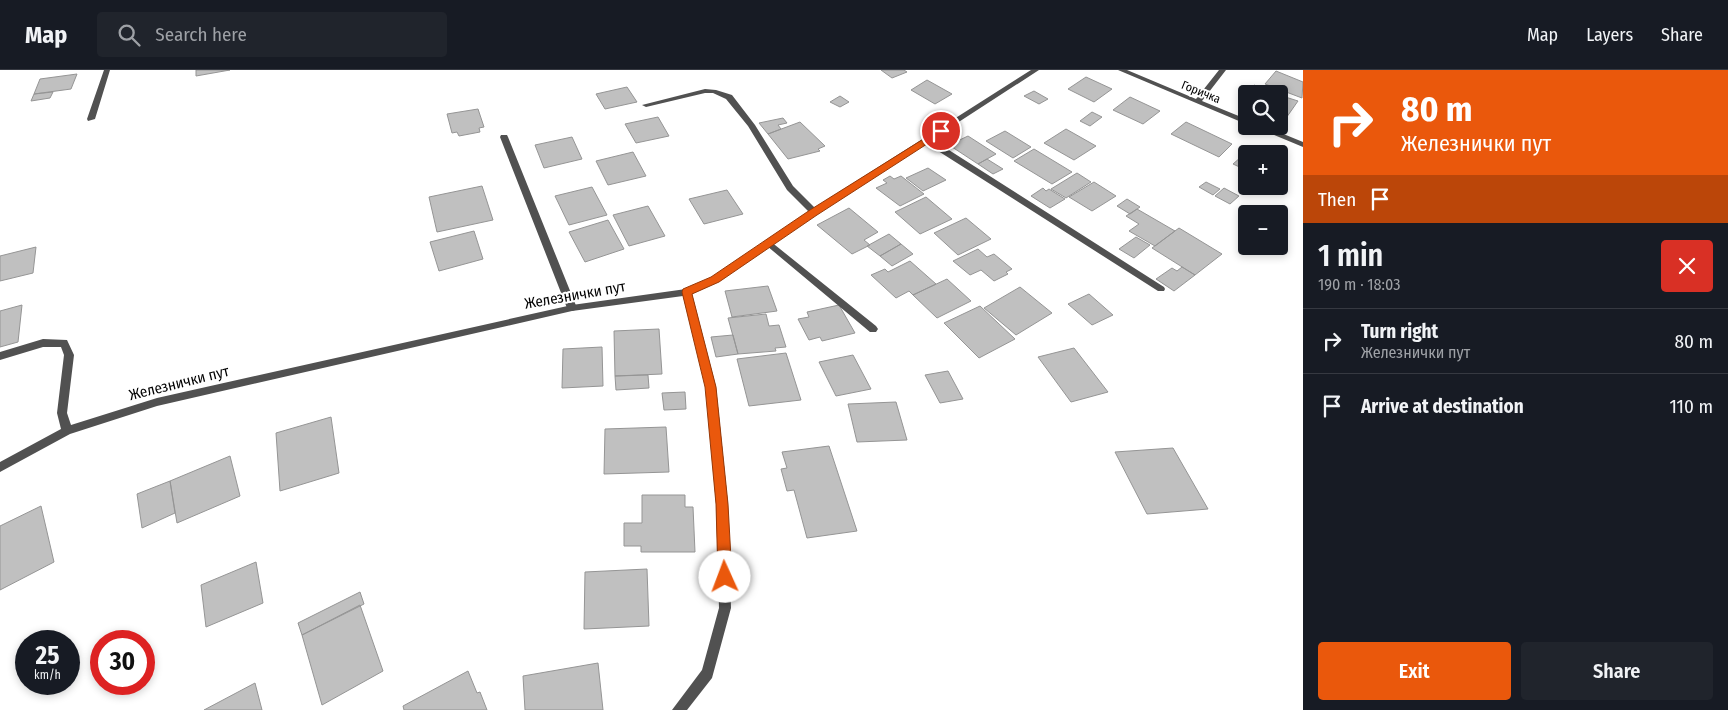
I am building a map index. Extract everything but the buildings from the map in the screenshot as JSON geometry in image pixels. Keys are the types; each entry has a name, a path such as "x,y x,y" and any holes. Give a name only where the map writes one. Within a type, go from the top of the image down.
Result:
{"street":[{"path":"91,119 107,70"},
{"name":"Железнички пут","path":"0,468 67,431 157,402 572,308 687,292 715,280 814,212 1036,70"},
{"name":"Горичка","path":"1121,70 1238,119"},
{"path":"1197,102 1223,70"},
{"path":"646,106 714,91 729,97 751,125 790,188 814,212"},
{"path":"1279,135 1303,145"},
{"path":"504,137 572,308"},
{"path":"927,140 1161,288"},
{"path":"770,244 872,328"},
{"path":"679,710 707,673 725,608 722,504 711,387 687,292"},
{"path":"0,356 43,343 64,343 69,355 62,412 67,431"}],"route":[{"path":"725,577 722,504 711,387 687,292 715,280 814,212 941,131"}]}
